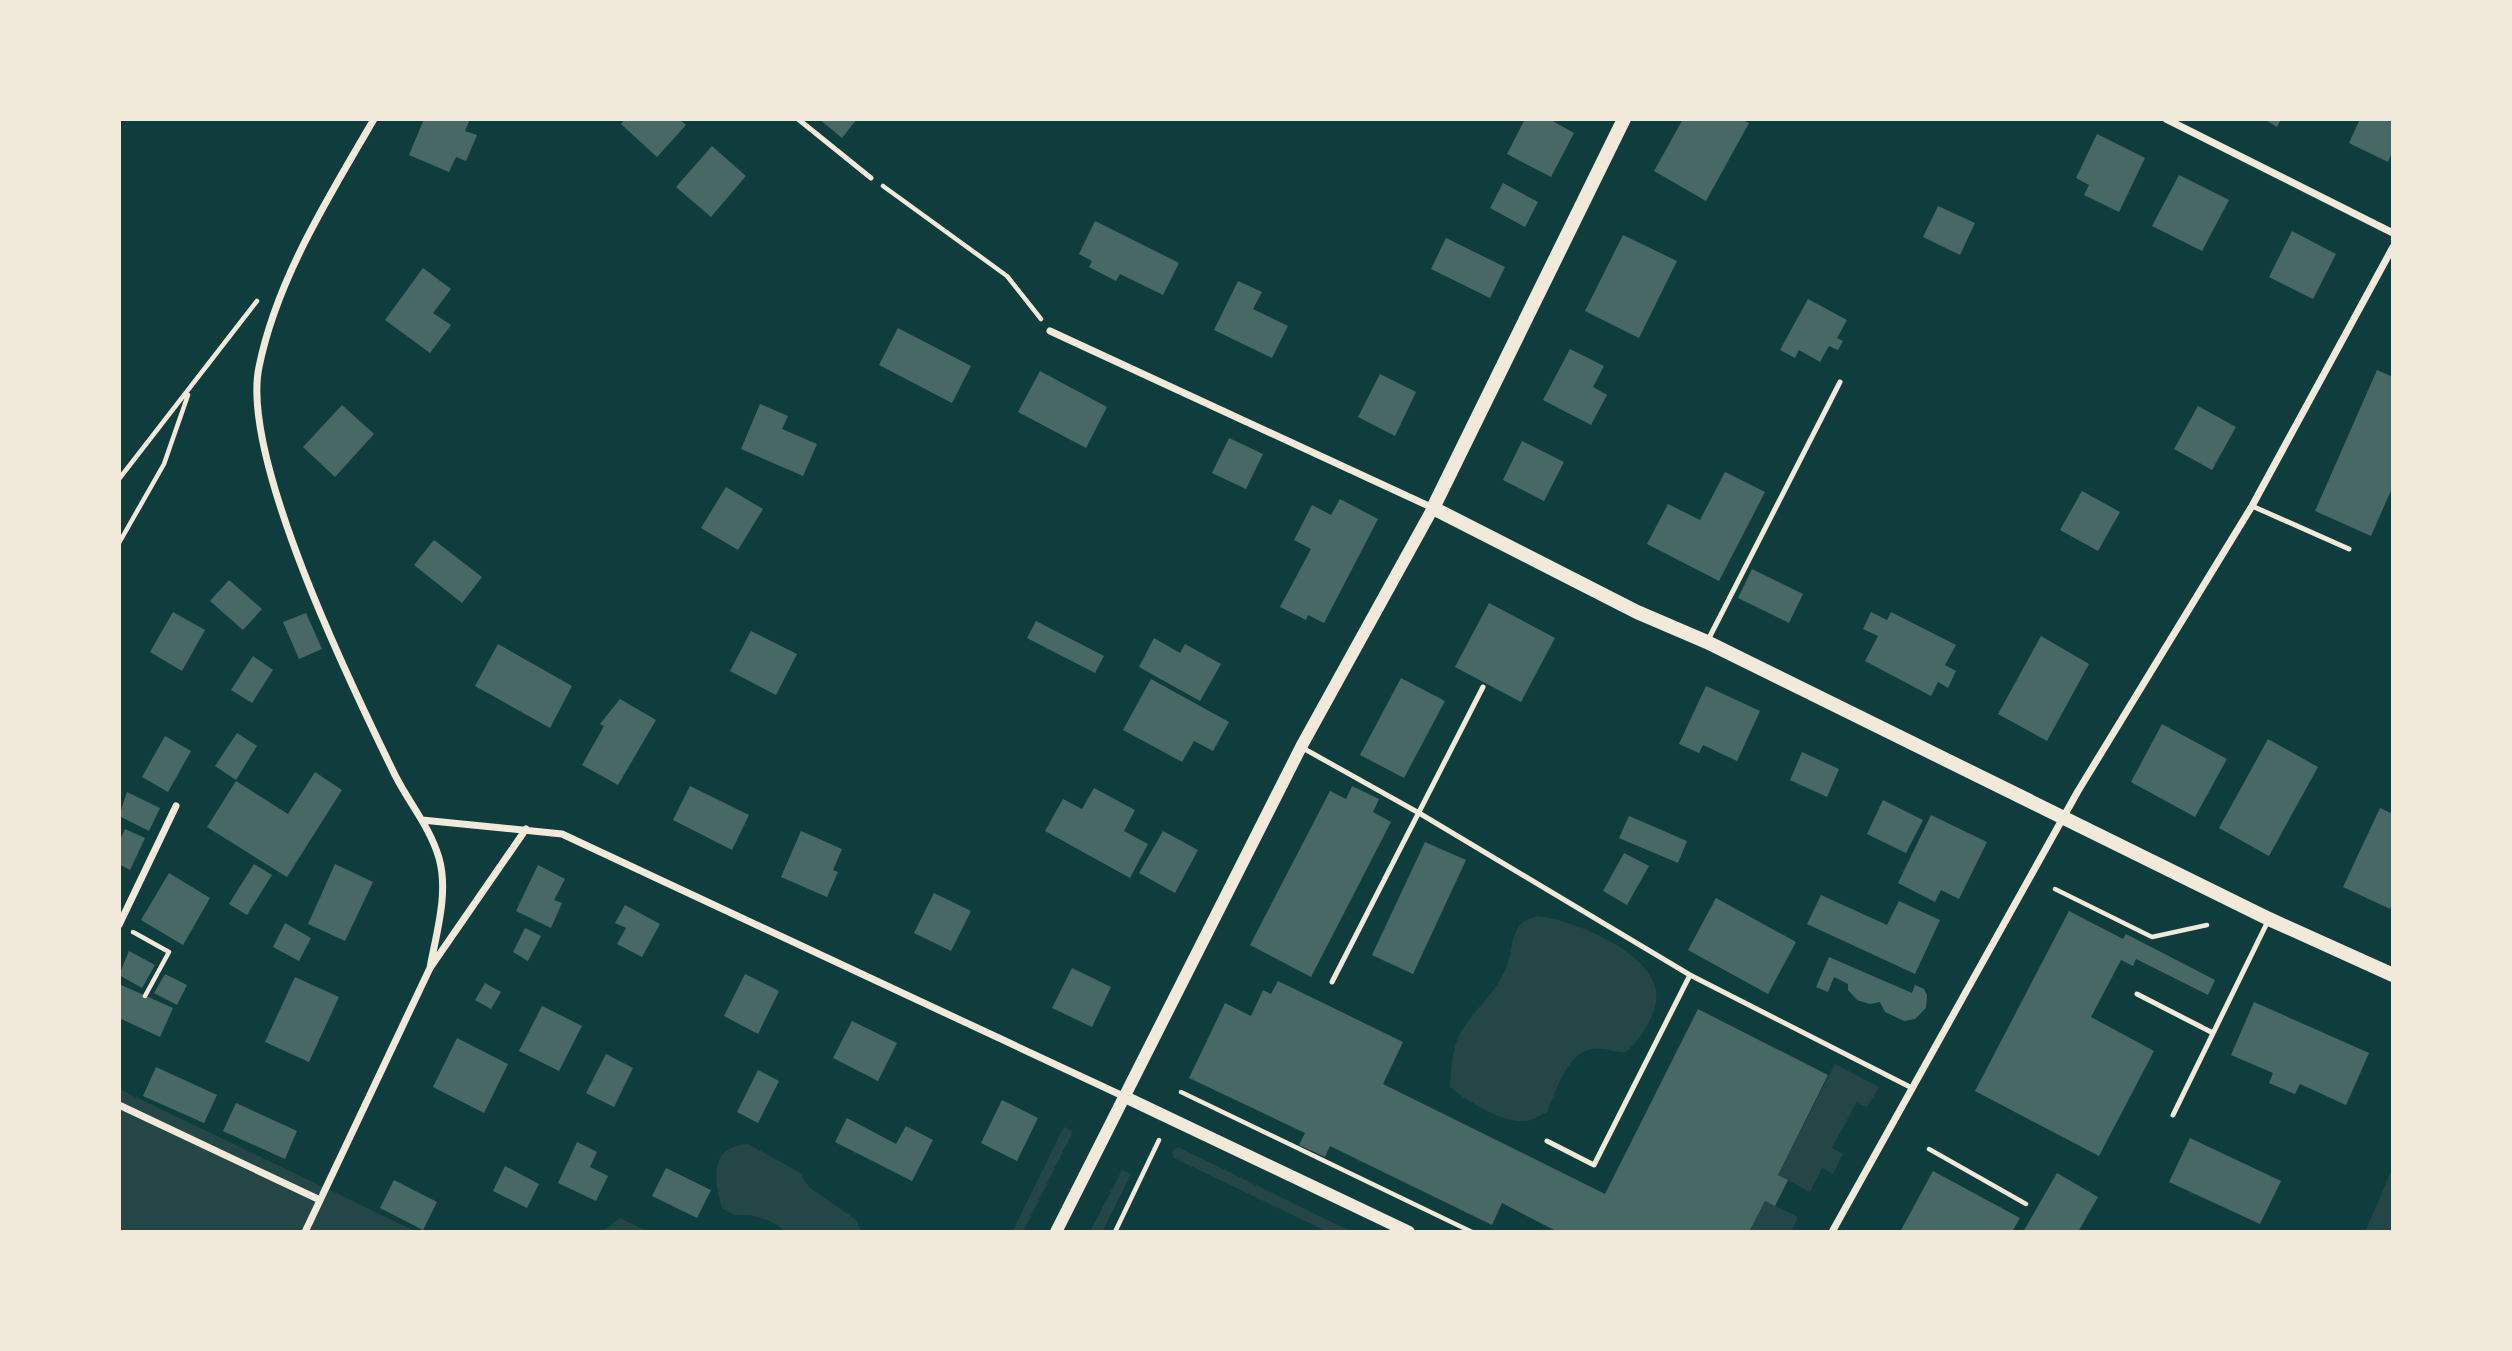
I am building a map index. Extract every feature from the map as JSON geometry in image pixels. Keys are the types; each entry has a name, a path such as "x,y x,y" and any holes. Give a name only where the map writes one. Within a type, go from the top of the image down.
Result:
{"main road":[{"path":"1624,119 1433,508 1637,612 1707,642 2269,919 2393,975"}],"street":[{"path":"374,119 309,233 290,279 258,369 258,404 278,501 358,700 402,790 422,820 440,860 442,902 430,968"},
{"path":"2166,119 2393,233"},
{"path":"1832,1232 2062,818 2252,506 2393,247"},
{"path":"1050,331 1433,508 1301,747 1056,1232"},
{"path":"119,924 176,806"},
{"path":"422,820 562,834 598,849 1409,1232"},
{"path":"305,1232 430,968 526,829"},
{"path":"119,1105 320,1200"}],"lane":[{"path":"797,119 871,178"},
{"path":"1707,642 1840,382"},
{"path":"2252,506 2349,549"},
{"path":"1332,982 1483,687"},
{"path":"1301,747 1419,813 1690,975 1912,1088"},
{"path":"2173,1115 2269,919"},
{"path":"1547,1140 1594,1165 1690,975"},
{"path":"2137,994 2213,1033"}],"path":[{"path":"871,178 1007,276 1050,331"},
{"path":"119,480 261,296"},
{"path":"119,542 164,464 189,390"},
{"path":"2055,890 2152,937 2207,925"},
{"path":"119,924 169,952 145,996"},
{"path":"1181,1092 1472,1232"},
{"path":"1115,1232 1159,1140"},
{"path":"1929,1149 2026,1204"}],"shaded area":[{"path":"1537,916 1569,923 1625,950 1651,976 1656,999 1648,1024 1626,1052 1592,1049 1583,1052 1563,1075 1547,1112 1529,1120 1517,1121 1486,1110 1450,1087 1452,1065 1456,1043 1462,1030 1504,973 1518,927"},
{"path":"1835,1064 1879,1087 1867,1107 1856,1103 1832,1148 1843,1154 1833,1174 1822,1168 1810,1192 1778,1175"},
{"path":"119,1089 417,1232 119,1232"},
{"path":"1064,1127 1073,1131 1023,1232 1012,1232"},
{"path":"748,1144 799,1172 809,1187 856,1220 861,1232 787,1232 770,1221 750,1215 734,1215 722,1208 717,1186 717,1166 726,1151"},
{"path":"1178,1147 1352,1232 1328,1232 1174,1158 1172,1151"},
{"path":"2393,1167 2393,1232 2365,1232"},
{"path":"1122,1170 1131,1174 1102,1232 1090,1232"},
{"path":"1765,1201 1798,1217 1791,1232 1749,1232"},
{"path":"620,1218 648,1232 602,1232"}],"building":[{"path":"424,119 470,119 465,131 477,135 466,161 456,157 449,172 409,155"},
{"path":"625,119 679,119 686,125 657,157 621,124"},
{"path":"819,119 857,119 842,138"},
{"path":"1525,119 1549,119 1574,133 1551,177 1507,154"},
{"path":"1683,119 1741,119 1749,123 1706,201 1654,171"},
{"path":"2264,119 2281,119 2277,127"},
{"path":"2360,119 2393,119 2393,150 2388,162 2349,143"},
{"path":"2097,134 2145,158 2119,212 2084,195 2089,185 2076,178"},
{"path":"712,146 746,176 711,217 676,187"},
{"path":"2179,175 2229,200 2202,251 2152,226"},
{"path":"1503,183 1538,202 1525,227 1490,208"},
{"path":"1938,206 1975,223 1960,255 1923,237"},
{"path":"1095,221 1179,263 1163,295 1120,274 1116,281 1089,267 1092,261 1079,254"},
{"path":"2292,231 2336,254 2313,299 2269,277"},
{"path":"1623,235 1677,261 1639,338 1585,311"},
{"path":"1446,238 1505,267 1490,298 1431,269"},
{"path":"423,268 451,289 433,313 451,325 430,353 385,320"},
{"path":"1238,281 1262,292 1253,309 1288,326 1272,358 1214,330"},
{"path":"1808,299 1847,320 1837,338 1843,341 1838,350 1829,346 1820,362 1799,350 1795,358 1780,350"},
{"path":"898,328 971,366 952,403 879,365"},
{"path":"1570,349 1604,366 1593,387 1607,395 1591,425 1543,400"},
{"path":"2377,370 2393,377 2393,486 2371,536 2315,511"},
{"path":"1040,371 1107,407 1086,448 1018,412"},
{"path":"1380,374 1416,392 1395,436 1358,417"},
{"path":"760,404 788,416 782,429 817,444 803,476 741,449"},
{"path":"342,405 374,434 335,477 303,447"},
{"path":"2198,406 2236,427 2212,470 2174,449"},
{"path":"1229,438 1263,454 1246,489 1212,473"},
{"path":"1522,441 1564,462 1544,501 1503,480"},
{"path":"1725,472 1765,492 1719,581 1647,544 1668,504 1700,520"},
{"path":"726,487 763,509 738,550 701,528"},
{"path":"2082,491 2120,512 2098,551 2060,530"},
{"path":"1340,499 1378,519 1324,623 1308,615 1306,620 1280,607 1311,549 1294,540 1312,505 1331,515"},
{"path":"434,540 482,577 462,603 414,565"},
{"path":"1752,569 1803,594 1789,623 1738,598"},
{"path":"229,580 262,609 243,630 210,601"},
{"path":"1489,603 1555,638 1521,702 1455,667"},
{"path":"173,612 205,630 182,671 150,652"},
{"path":"1871,612 1887,620 1891,612 1956,645 1945,665 1956,671 1948,688 1938,682 1931,696 1865,661 1878,636 1863,629"},
{"path":"306,613 322,649 299,659 283,622"},
{"path":"1036,621 1104,656 1095,673 1027,638"},
{"path":"751,631 797,654 776,695 730,671"},
{"path":"2041,636 2089,664 2047,741 1998,714"},
{"path":"1154,638 1180,653 1185,644 1221,664 1200,701 1139,667"},
{"path":"498,644 572,686 550,728 475,686"},
{"path":"253,656 273,670 252,703 231,690"},
{"path":"1401,678 1445,701 1404,778 1360,755"},
{"path":"1151,679 1229,722 1213,751 1194,741 1182,762 1123,730"},
{"path":"1706,686 1760,711 1737,761 1703,745 1699,753 1679,744"},
{"path":"620,699 656,720 618,785 582,765 604,726 600,724"},
{"path":"2162,724 2227,759 2195,817 2131,782"},
{"path":"237,733 257,746 236,780 215,766"},
{"path":"165,736 191,751 168,792 142,777"},
{"path":"2268,739 2318,767 2269,856 2219,828"},
{"path":"1802,752 1839,769 1827,797 1790,780"},
{"path":"315,772 342,790 287,877 207,827 236,781 288,814"},
{"path":"690,786 749,815 732,850 673,820"},
{"path":"1352,786 1379,799 1373,812 1391,822 1311,977 1250,945 1330,791 1346,799"},
{"path":"1094,788 1135,810 1124,831 1148,844 1130,878 1045,831 1063,799 1082,809"},
{"path":"127,792 160,808 149,831 119,816"},
{"path":"1883,800 1923,820 1906,853 1867,834"},
{"path":"2380,808 2393,814 2393,902 2390,909 2343,887"},
{"path":"1931,815 1987,842 1959,899 1941,890 1935,902 1898,883"},
{"path":"1629,816 1687,841 1678,863 1619,838"},
{"path":"125,829 145,838 130,870 119,864 119,842"},
{"path":"801,831 842,849 833,870 838,872 827,897 781,877"},
{"path":"1163,831 1198,850 1175,893 1139,873"},
{"path":"1425,842 1466,860 1413,974 1372,955"},
{"path":"1624,853 1649,866 1627,905 1603,891"},
{"path":"254,864 272,875 247,915 229,904"},
{"path":"335,864 373,882 345,941 308,924"},
{"path":"538,865 565,879 554,900 562,903 551,928 516,911"},
{"path":"169,873 210,898 183,945 141,920"},
{"path":"934,893 971,911 951,951 914,933"},
{"path":"1821,895 1887,925 1899,901 1940,920 1915,974 1807,924"},
{"path":"1716,898 1796,942 1768,994 1688,950"},
{"path":"625,905 660,924 642,957 617,944 626,928 615,923"},
{"path":"2069,911 2123,939 2126,934 2215,980 2208,995 2136,959 2133,966 2121,960 2091,1017 2154,1051 2099,1156 1975,1091"},
{"path":"285,923 311,938 299,961 273,947"},
{"path":"525,928 541,936 528,961 513,952"},
{"path":"129,951 155,965 142,988 119,975"},
{"path":"1829,957 1912,993 1915,985 1924,989 1927,995 1926,1008 1915,1019 1904,1021 1885,1012 1880,1002 1870,1004 1857,1000 1848,990 1848,984 1834,977 1828,992 1816,987"},
{"path":"1072,968 1111,987 1092,1027 1052,1008"},
{"path":"165,974 187,985 177,1005 154,993"},
{"path":"745,974 779,991 758,1034 724,1016"},
{"path":"295,977 339,997 309,1062 265,1042"},
{"path":"1278,981 1403,1042 1383,1084 1605,1194 1698,1009 1828,1075 1778,1175 1788,1180 1775,1206 1765,1201 1749,1232 1558,1232 1502,1203 1492,1225 1330,1146 1325,1157 1299,1145 1305,1133 1189,1078 1225,1003 1251,1016 1263,990 1271,994"},
{"path":"485,983 501,992 491,1009 475,1000"},
{"path":"119,984 173,1008 160,1037 119,1018"},
{"path":"2254,1002 2369,1053 2346,1105 2300,1084 2295,1094 2269,1083 2273,1073 2231,1055"},
{"path":"542,1006 582,1026 559,1071 519,1051"},
{"path":"852,1021 897,1043 878,1081 833,1058"},
{"path":"457,1038 508,1064 484,1113 433,1087"},
{"path":"606,1054 633,1068 614,1107 586,1093"},
{"path":"156,1067 217,1095 204,1123 143,1096"},
{"path":"758,1070 779,1081 758,1123 737,1112"},
{"path":"1002,1100 1038,1118 1017,1161 981,1143"},
{"path":"236,1103 297,1131 285,1159 223,1131"},
{"path":"847,1118 896,1144 906,1126 933,1140 912,1181 835,1142"},
{"path":"2190,1138 2281,1181 2260,1224 2169,1182"},
{"path":"577,1142 597,1152 590,1167 608,1176 596,1201 558,1183"},
{"path":"505,1166 539,1184 527,1208 493,1191"},
{"path":"666,1168 711,1190 697,1218 652,1196"},
{"path":"1933,1171 2020,1218 2012,1232 1900,1232"},
{"path":"2057,1173 2098,1197 2078,1232 2023,1232"},
{"path":"394,1180 437,1202 423,1230 380,1208"}]}
